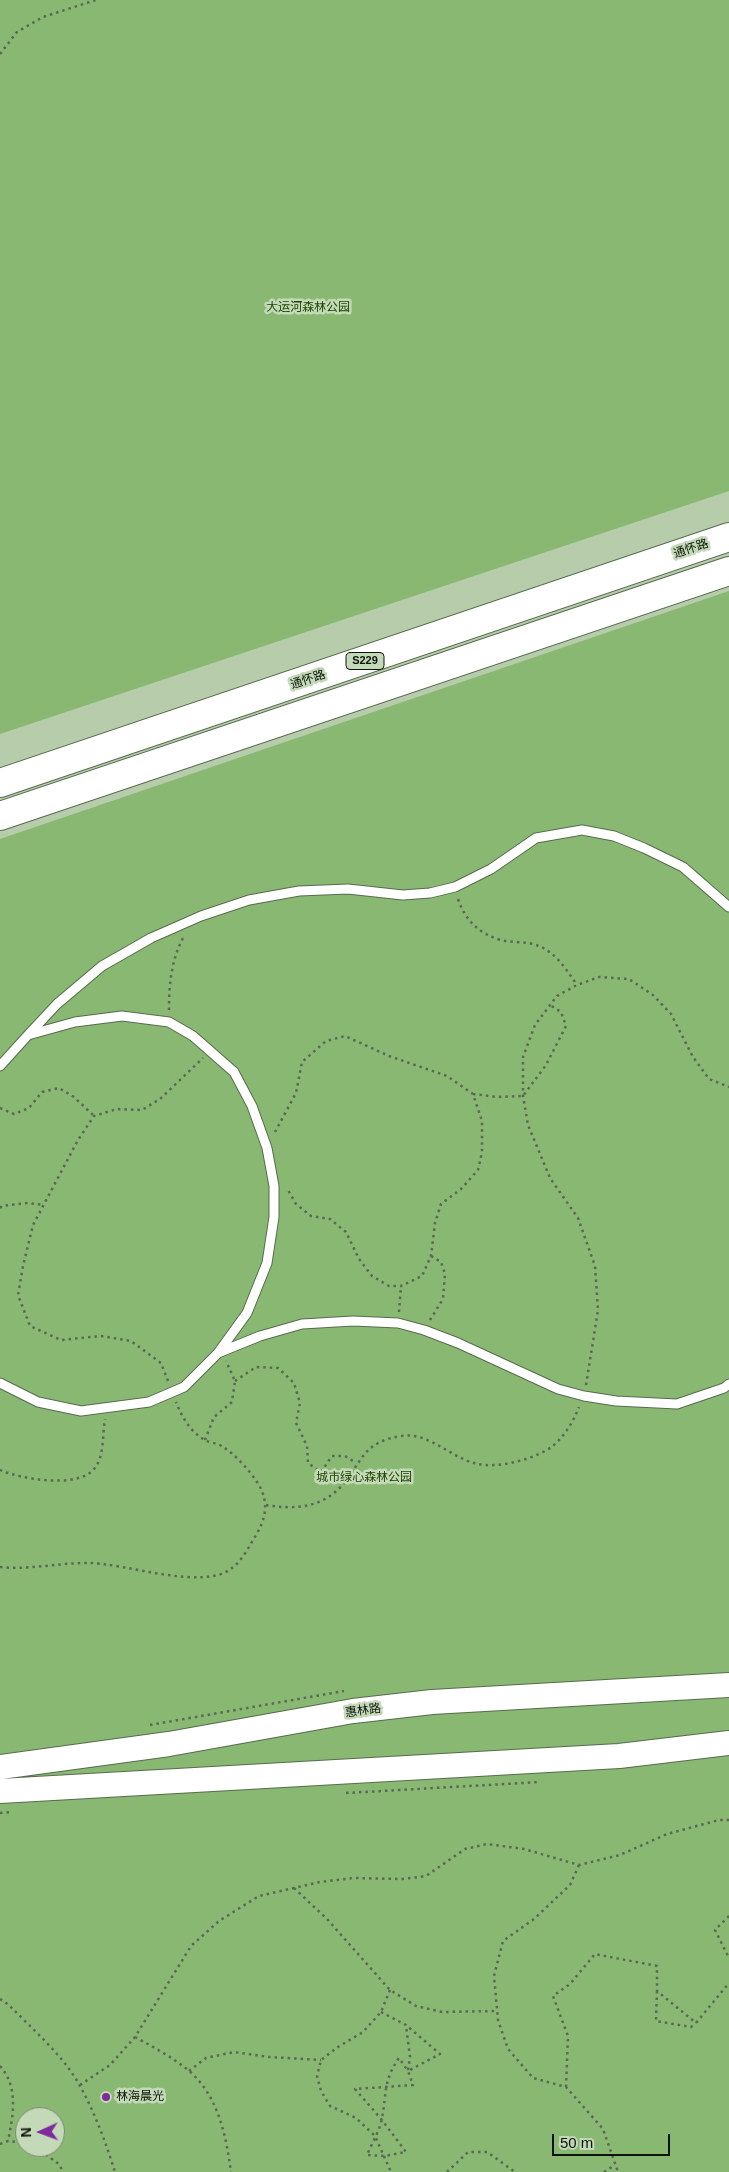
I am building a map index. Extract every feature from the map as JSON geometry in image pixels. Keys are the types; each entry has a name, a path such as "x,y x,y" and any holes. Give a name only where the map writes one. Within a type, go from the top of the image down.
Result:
{"main road":[{"name":"通怀路","path":"0,783 482,622 729,537"},
{"name":"S229","path":"0,816 729,571"},
{"name":"惠林路","path":"0,1767 170,1744 353,1711 432,1702 729,1685"},
{"path":"0,1791 619,1756 729,1743"}],"lane":[{"path":"0,1066 57,1004 102,966 151,938 201,916 248,900 299,891 348,889 403,895 430,893 454,887 491,869 536,838 582,830 614,836 644,848 683,868 729,907"},
{"path":"0,1383 38,1402 81,1411 149,1402 184,1387 218,1353 247,1313 267,1263 274,1217 274,1186 267,1148 252,1106 234,1072 193,1036 169,1022 122,1016 75,1022 28,1036"},
{"path":"218,1353 260,1336 302,1324 353,1321 398,1323 424,1330 458,1343 558,1389 584,1396 616,1401 677,1404 729,1384"}],"path":[{"path":"0,54 18,32 43,18 96,0"},
{"path":"454,887 463,913 475,928 500,940 536,945 558,958 577,985"},
{"path":"169,1022 169,990 174,956 186,931 201,916"},
{"path":"266,1505 290,1509 315,1504 333,1493 345,1482 356,1464 371,1447 388,1438 409,1434 429,1441 478,1464 498,1465 526,1459 553,1446 572,1425 584,1396 598,1310 595,1266 578,1218 550,1178 528,1125 523,1096 523,1057 535,1025 557,996 577,985 599,978 629,979 653,995 671,1014 694,1057 709,1079 729,1087"},
{"path":"523,1096 546,1065 566,1026 561,1012 550,1005"},
{"path":"267,1148 296,1093 302,1062 326,1041 345,1036 389,1056 447,1076 473,1094 498,1097 523,1096"},
{"path":"0,1568 17,1569 88,1562 189,1577 211,1576 232,1569 264,1521 266,1505 259,1486 242,1464 222,1446 204,1440 183,1421 161,1363 131,1342 101,1336 61,1340 30,1326 18,1294 33,1225 78,1140 94,1116 117,1109 142,1110 160,1100 210,1050"},
{"path":"0,1108 14,1114 28,1108 42,1092 59,1088 74,1097 94,1116"},
{"path":"274,1186 288,1190 296,1204 311,1216 330,1219 346,1232 359,1259 372,1276 389,1286 402,1286 422,1276 431,1256 435,1223 441,1204 461,1189 478,1170 482,1152 482,1122 473,1094"},
{"path":"0,1208 2,1206 28,1203 44,1205"},
{"path":"424,1330 444,1299 446,1274 441,1262 431,1256"},
{"path":"398,1323 402,1286"},
{"path":"204,1440 214,1417 232,1402 236,1381 229,1364 218,1353"},
{"path":"236,1381 256,1367 278,1368 294,1383 300,1403 296,1423 307,1446 308,1463 321,1472 345,1482"},
{"path":"0,1470 51,1482 76,1479 94,1469 101,1453 106,1408"},
{"path":"321,1472 332,1456 344,1456 356,1464"},
{"path":"80,2085 110,2065 135,2037 191,1946 219,1921 259,1896 352,1878 402,1879 426,1876 465,1849 487,1844 524,1849 579,1865 620,1855 667,1834 719,1820 729,1820"},
{"path":"579,1865 570,1885 534,1919 503,1942 494,1976 498,2020 508,2049 533,2078 566,2087 603,2129 618,2172"},
{"path":"294,1888 327,1919 390,1990 416,2006 442,2012 497,2011"},
{"path":"729,1916 715,1930 729,1958"},
{"path":"566,2087 568,2036 553,1996 570,1984 595,1954 657,1966 656,2021 691,2027 729,1983"},
{"path":"189,2071 206,2058 234,2052 270,2058 321,2060 363,2032 381,2012 390,1990"},
{"path":"657,1991 696,2023"},
{"path":"0,1999 9,2005 54,2052 80,2085 106,2143 115,2172"},
{"path":"381,2012 406,2025 440,2054 408,2071"},
{"path":"406,2025 410,2057 408,2071"},
{"path":"135,2037 189,2071 210,2096 224,2130 231,2172"},
{"path":"408,2071 399,2058 390,2071 385,2086 382,2120 367,2155 385,2156 406,2152 382,2120 355,2088 385,2086 413,2085 408,2071"},
{"path":"321,2060 317,2076 320,2091 330,2106 356,2118 375,2136 391,2172"},
{"path":"0,2066 13,2094 14,2110 8,2141"},
{"path":"0,2144 8,2141 15,2142"},
{"path":"447,2172 468,2152 486,2152 515,2172"},
{"path":"50,2157 59,2164 63,2172"},
{"path":"604,2172 615,2165"}],"green space":[{"name":"大运河森林公园","path":"0,0 729,0 729,491 0,734"},
{"name":"城市绿心森林公园","path":"729,591 729,2172 0,2172 0,839"}],"place":[{"name":"林海晨光","path":"106,2097"}]}
